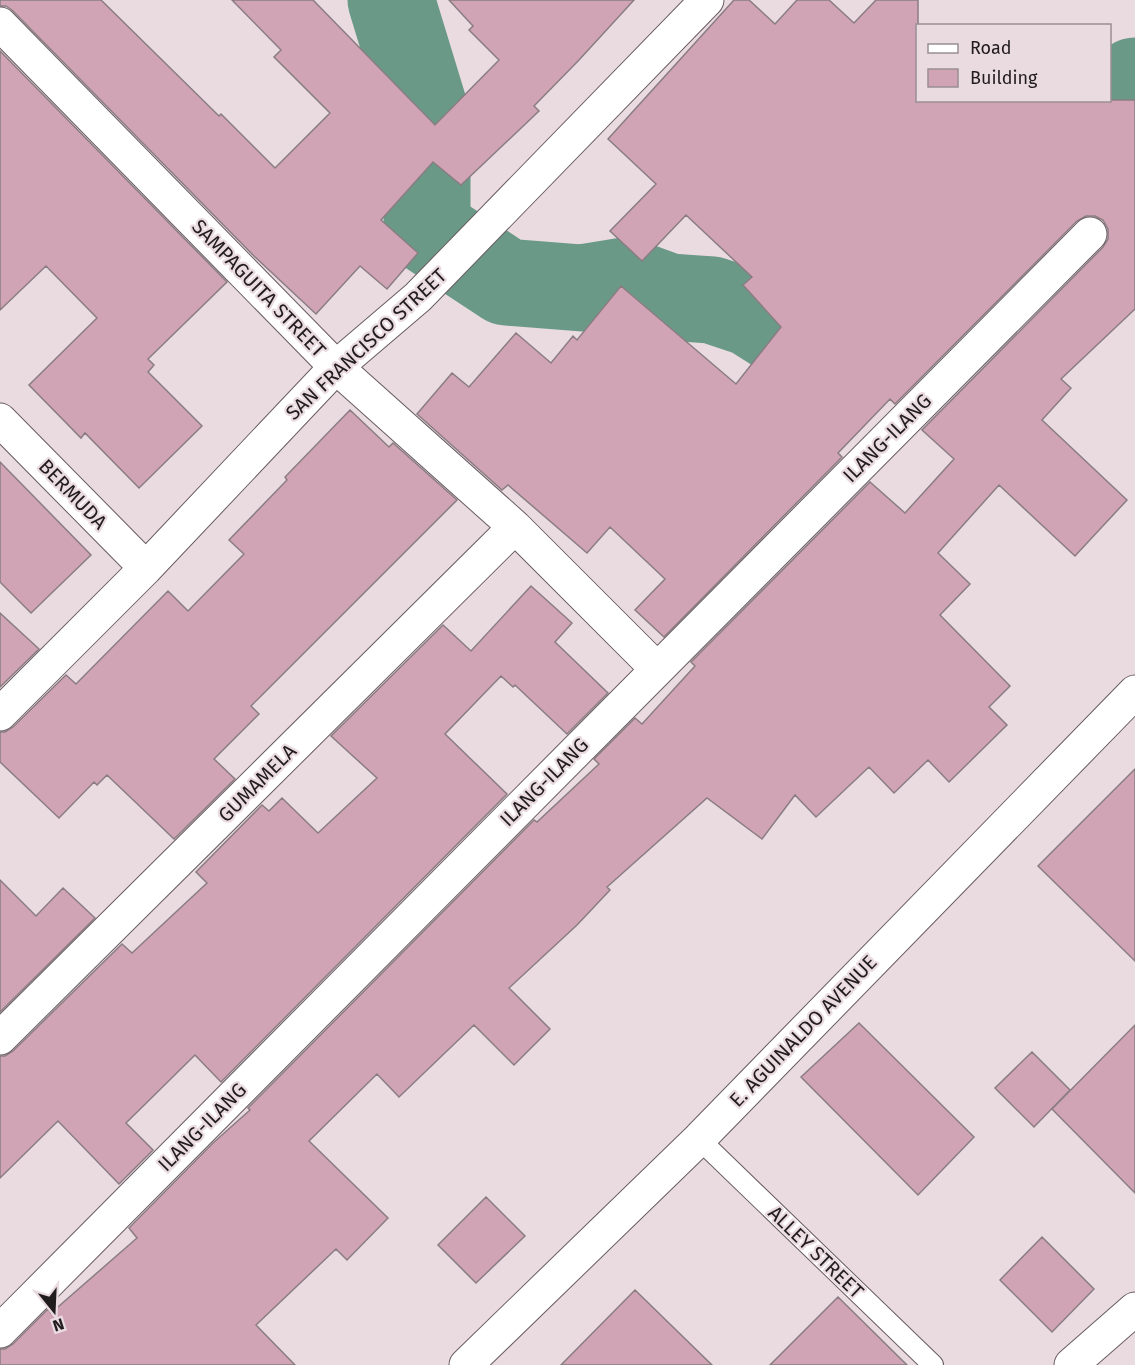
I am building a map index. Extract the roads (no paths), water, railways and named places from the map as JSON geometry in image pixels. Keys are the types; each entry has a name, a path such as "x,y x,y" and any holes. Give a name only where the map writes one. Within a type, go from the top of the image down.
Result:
{"street":[{"name":"SAN FRANCISCO STREET","path":"0,714 146,568 336,367 418,297 707,0"},
{"name":"SAMPAGUITA STREET","path":"0,24 336,367 515,527 657,669"},
{"name":"ILANG-ILANG","path":"0,1330 1090,234"},
{"name":"BERMUDA","path":"0,420 146,568"},
{"name":"GUMAMELA","path":"0,1038 515,527"},
{"name":"E. AGUINALDO AVENUE","path":"466,1365 699,1139 1135,692"},
{"path":"1071,1365 1135,1309"}],"lane":[{"name":"ALLEY STREET","path":"699,1139 933,1365"}],"waterway":[{"path":"391,0 427,118 427,230 506,282 582,288 625,281 669,297 712,300 751,313 781,332 803,337 837,329 884,292"},
{"path":"1111,95 1124,90 1135,81"}]}
